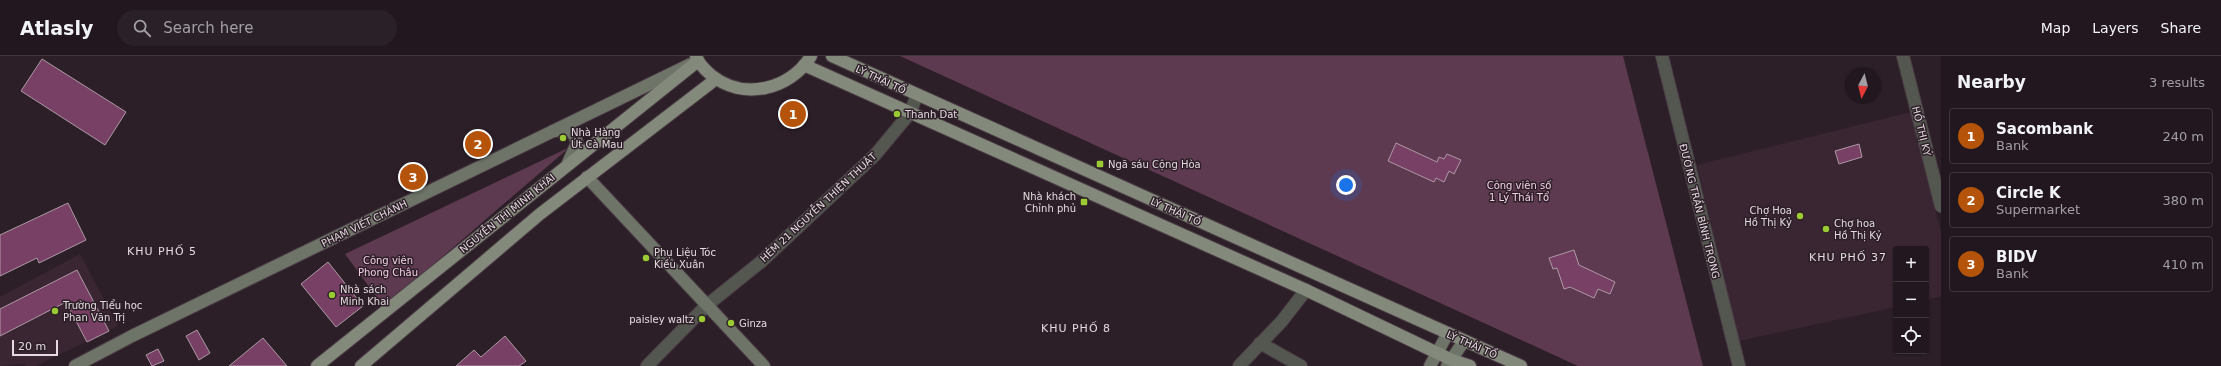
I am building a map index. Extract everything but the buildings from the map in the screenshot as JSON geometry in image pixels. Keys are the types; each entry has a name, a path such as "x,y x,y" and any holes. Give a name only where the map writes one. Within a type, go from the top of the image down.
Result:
{"main road":[{"name":"LÝ THÁI TỔ","path":"832,56 917,96 1521,366"},
{"path":"697,58 716,79 742,89 770,88 783,83 807,61"},
{"name":"NGUYỄN THỊ MINH KHAI","path":"317,366 697,58"},
{"name":"LÝ THÁI TỔ","path":"807,61 910,113 1306,290 1437,352 1449,363 1470,366"},
{"path":"361,366 503,244 587,177 716,79"}],"street":[{"name":"ĐƯỜNG TRẦN BÌNH TRỌNG","path":"1662,56 1739,366"},
{"name":"HỒ THỊ KỶ","path":"1903,56 1941,206"},
{"name":"PHẠM VIẾT CHÁNH","path":"74,366 697,58"},
{"name":"HẺM 21 NGUYỄN THIỆN THUẬT","path":"647,366 706,306 762,261 875,154 910,113 917,96"},
{"path":"552,131 566,130 574,134 577,143 568,163"},
{"path":"587,177 706,306 764,366"},
{"path":"1240,366 1260,343 1282,322 1306,290"},
{"path":"1430,366 1448,333"},
{"path":"1449,363 1464,341"},
{"path":"1260,343 1301,366"}],"shaded area":[{"name":"Chợ hoa Hồ Thị Kỷ","path":"1911,112 1941,233 1941,296 1929,299 1929,246 1893,246 1893,308 1739,341 1697,165"},
{"name":"Trường Tiểu học Phan Văn Trị","path":"80,254 118,326 36,366 26,366 25,364 0,366 0,297"}],"green space":[{"name":"Công viên số 1 Lý Thái Tổ","path":"900,56 1623,56 1703,366 1578,366"},
{"name":"Công viên Phong Châu","path":"570,147 384,307 345,254"}],"place":[{"name":"Sacombank","path":"793,114"},
{"name":"Thanh Dat","path":"897,114"},
{"name":"Nhà Hàng Út Cà Mau","path":"563,138"},
{"name":"Circle K","path":"478,144"},
{"name":"Ngã sáu Cộng Hòa","path":"1100,164"},
{"name":"BIDV","path":"413,177"},
{"name":"Nhà khách Chỉnh phủ","path":"1084,202"},
{"name":"Chợ Hoa Hồ Thị Kỷ","path":"1800,216"},
{"name":"Chợ hoa Hồ Thị Kỷ","path":"1826,229"},
{"name":"Phụ Liệu Tóc Kiều Xuân","path":"646,258"},
{"name":"Nhà sách Minh Khai","path":"332,295"},
{"name":"Trường Tiểu học Phan Văn Trị","path":"55,311"},
{"name":"paisley waltz","path":"702,319"},
{"name":"Ginza","path":"731,323"}],"district":[{"name":"KHU PHỐ 5","path":"162,251"},
{"name":"KHU PHỐ 37","path":"1848,257"},
{"name":"KHU PHỐ 8","path":"1076,328"}]}
